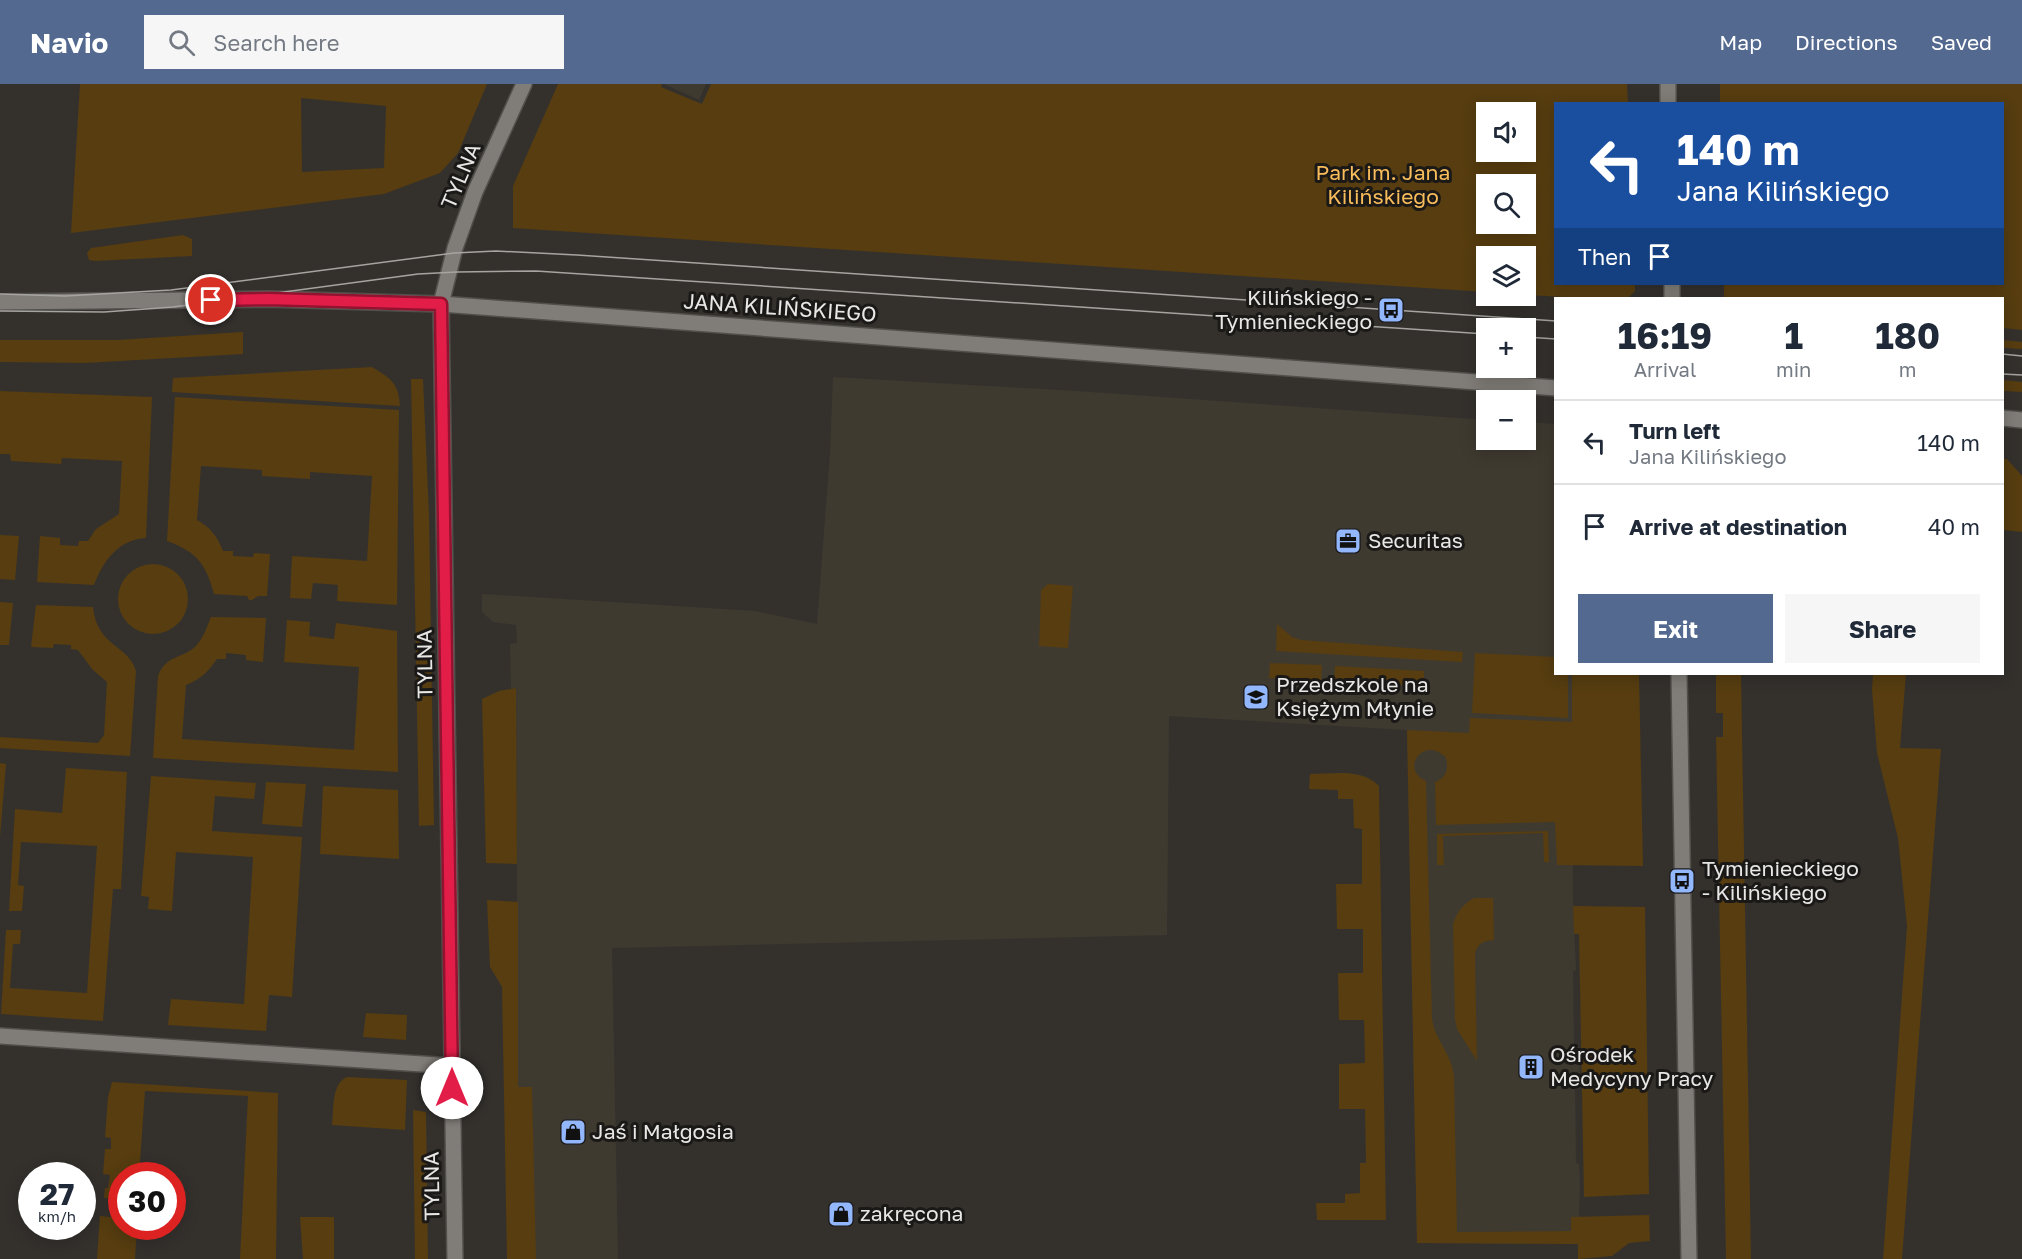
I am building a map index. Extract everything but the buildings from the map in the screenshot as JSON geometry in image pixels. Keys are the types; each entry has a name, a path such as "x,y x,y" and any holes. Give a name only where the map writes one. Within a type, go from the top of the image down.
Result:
{"street":[{"name":"TYLNA","path":"454,1259 441,304 455,248 475,192 524,84"},
{"path":"1668,84 1668,102"},
{"name":"JANA KILIŃSKIEGO","path":"0,302 268,299 441,304 1249,367 1554,388"},
{"path":"2004,418 2022,420"},
{"path":"1679,675 1689,1259"},
{"path":"0,1036 452,1066"}],"shaded area":[{"path":"664,84 706,84 699,100"},
{"path":"833,377 1076,391 1476,419 1476,450 1536,450 1536,423 1554,424 1554,675 1572,675 1573,903 1576,970 1573,971 1574,1047 1579,1047 1580,1086 1575,1087 1576,1163 1579,1164 1580,1186 1578,1244 1417,1243 1407,730 1169,716 1167,935 612,948 618,1259 515,1259 518,1087 516,689 511,689 510,644 517,643 516,625 493,622 482,612 482,594 755,611 817,624 830,454"}],"green space":[{"path":"80,84 487,84 458,153 440,173 384,194 71,233","holes":["301,98 386,106 384,168 302,172"]},
{"name":"Park im. Jana Kilińskiego","path":"558,84 662,84 661,87 702,104 711,84 1627,84 1628,102 1554,102 1554,285 1635,285 1635,291 1629,297 1536,296 1536,246 1476,246 1476,291 513,228 513,186"},
{"path":"1720,84 2022,84 2022,330 2004,328 2004,297 1724,297 1724,285 2004,285 2004,102 1720,102"},
{"path":"183,235 192,239 192,256 95,261 89,260 87,253 91,248"},
{"path":"243,332 243,354 85,363 0,362 0,340 118,340"},
{"path":"2004,340 2022,342 2022,349 2004,348"},
{"path":"372,367 384,374 395,386 400,406 172,392 173,378"},
{"path":"411,379 423,379 429,514 434,825 419,826"},
{"path":"2004,380 2022,382 2022,392 2004,391"},
{"path":"0,391 152,397 146,538 128,542 113,553 102,568 94,585 37,582 40,536 60,538 60,545 78,546 79,541 88,541 96,529 119,514 122,461 62,458 61,464 11,461 10,454 0,454"},
{"path":"175,397 399,410 397,605 337,601 338,585 313,583 311,599 290,598 292,556 367,561 372,476 310,472 310,479 262,476 262,470 201,466 197,520 213,533 223,551 233,551 233,556 253,557 254,553 270,554 267,596 258,596 249,600 247,596 214,594 208,575 199,560 186,550 167,541"},
{"path":"2004,459 2007,459 2022,476 2022,532 2004,530"},
{"path":"0,535 19,536 15,580 0,579"},
{"path":"153,564 166,567 178,574 185,586 188,599 185,612 178,624 166,631 153,634 140,631 128,624 121,612 118,599 121,586 128,574 140,567"},
{"path":"1048,584 1073,586 1068,648 1039,646 1041,590"},
{"path":"0,602 13,603 9,645 0,645"},
{"path":"36,605 93,607 100,630 132,662 136,671 130,756 0,748 0,737 98,743 104,735 107,682 92,669 78,650 71,649 71,645 54,644 53,648 31,647"},
{"path":"211,617 266,618 263,662 246,660 246,655 226,653 226,659 217,659 204,675 186,685 182,739 354,750 359,667 284,662 287,620 310,622 309,636 334,639 336,623 397,631 398,772 153,758 158,676 165,664 195,647 203,637"},
{"path":"1277,624 1292,637 1301,640 1463,652 1462,662 1276,651"},
{"path":"1475,653 1554,657 1554,675 1568,675 1568,718 1472,713"},
{"path":"1270,663 1322,665 1321,681 1269,678"},
{"path":"1335,666 1424,671 1424,686 1334,681"},
{"path":"1572,675 1639,675 1643,866 1557,865 1555,822 1436,825 1435,782 1446,773 1446,758 1430,750 1418,756 1415,763 1418,776 1426,781 1432,1019 1436,1034 1453,1068 1454,1076 1457,1232 1571,1231 1571,1217 1649,1215 1650,1241 1629,1243 1612,1256 1578,1259 1578,1244 1417,1243 1407,730 1469,733 1470,718 1572,722"},
{"path":"1716,675 1741,675 1751,1259 1726,1259 1716,737 1723,737 1723,713 1716,713"},
{"path":"1873,675 1906,675 1900,748 1941,749 1902,1259 1883,1259 1907,926 1898,838 1877,753"},
{"path":"516,688 517,864 486,863 482,699 499,691"},
{"path":"0,763 6,764 0,837"},
{"path":"66,768 127,772 121,889 113,889 103,1021 1,1014 6,930 21,930 20,944 13,944 10,988 87,993 97,846 21,842 18,885 24,886 22,911 9,911 15,809 62,813"},
{"path":"1310,774 1356,774 1372,780 1379,786 1386,1220 1317,1220 1316,1203 1345,1203 1345,1194 1360,1193 1360,1163 1366,1163 1365,1109 1339,1109 1339,1064 1365,1063 1364,1020 1339,1020 1338,973 1363,973 1363,929 1337,929 1336,884 1362,884 1362,829 1354,828 1353,799 1338,799 1338,790 1309,789"},
{"path":"151,776 256,783 254,799 215,796 212,831 302,837 292,997 269,995 266,1031 168,1025 171,999 244,1004 253,857 176,852 172,911 148,909 149,897 141,896"},
{"path":"266,782 306,784 302,827 262,824"},
{"path":"323,786 398,790 399,859 320,854"},
{"path":"1548,831 1549,862 1544,862 1543,833 1443,836 1444,865 1437,865 1437,834"},
{"path":"1474,898 1493,898 1494,940 1482,943 1475,954 1477,1061 1457,1029 1455,1019 1453,924 1461,909"},
{"path":"487,900 518,902 518,1087 532,1087 536,1259 507,1259 502,987 490,967"},
{"path":"1573,906 1645,907 1649,1194 1584,1197 1579,934 1574,934"},
{"path":"366,1013 407,1015 406,1040 363,1037"},
{"path":"347,1077 407,1080 405,1130 332,1125 336,1091 338,1085"},
{"path":"112,1082 278,1093 276,1259 240,1259 248,1096 145,1091 140,1162 108,1162 108,1175 103,1174 105,1149 111,1149 111,1138 105,1137 108,1097"},
{"path":"413,1110 426,1112 428,1259 415,1259"},
{"path":"105,1188 108,1188 108,1198 104,1198"},
{"path":"100,1216 108,1217 108,1240 136,1240 135,1259 97,1259"},
{"path":"300,1217 334,1217 334,1259 303,1259"}],"tram line":[{"path":"0,294 65,296 171,290 454,253 496,251 1554,321"},
{"path":"0,311 104,312 173,307 418,274 536,271 1476,333"},
{"path":"1536,338 1554,339"},
{"path":"2004,354 2022,356"},
{"path":"2004,374 2022,375"}],"place":[{"name":"Kilińskiego - Tymienieckiego","path":"1391,310"},
{"name":"Securitas","path":"1348,541"},
{"name":"Przedszkole na Księżym Młynie","path":"1256,697"},
{"name":"Tymienieckiego - Kilińskiego","path":"1682,881"},
{"name":"Ośrodek Medycyny Pracy","path":"1531,1067"},
{"name":"Jaś i Małgosia","path":"573,1132"},
{"name":"zakręcona","path":"841,1214"}],"route":[{"path":"211,300 268,299 441,304 452,1088"}]}
